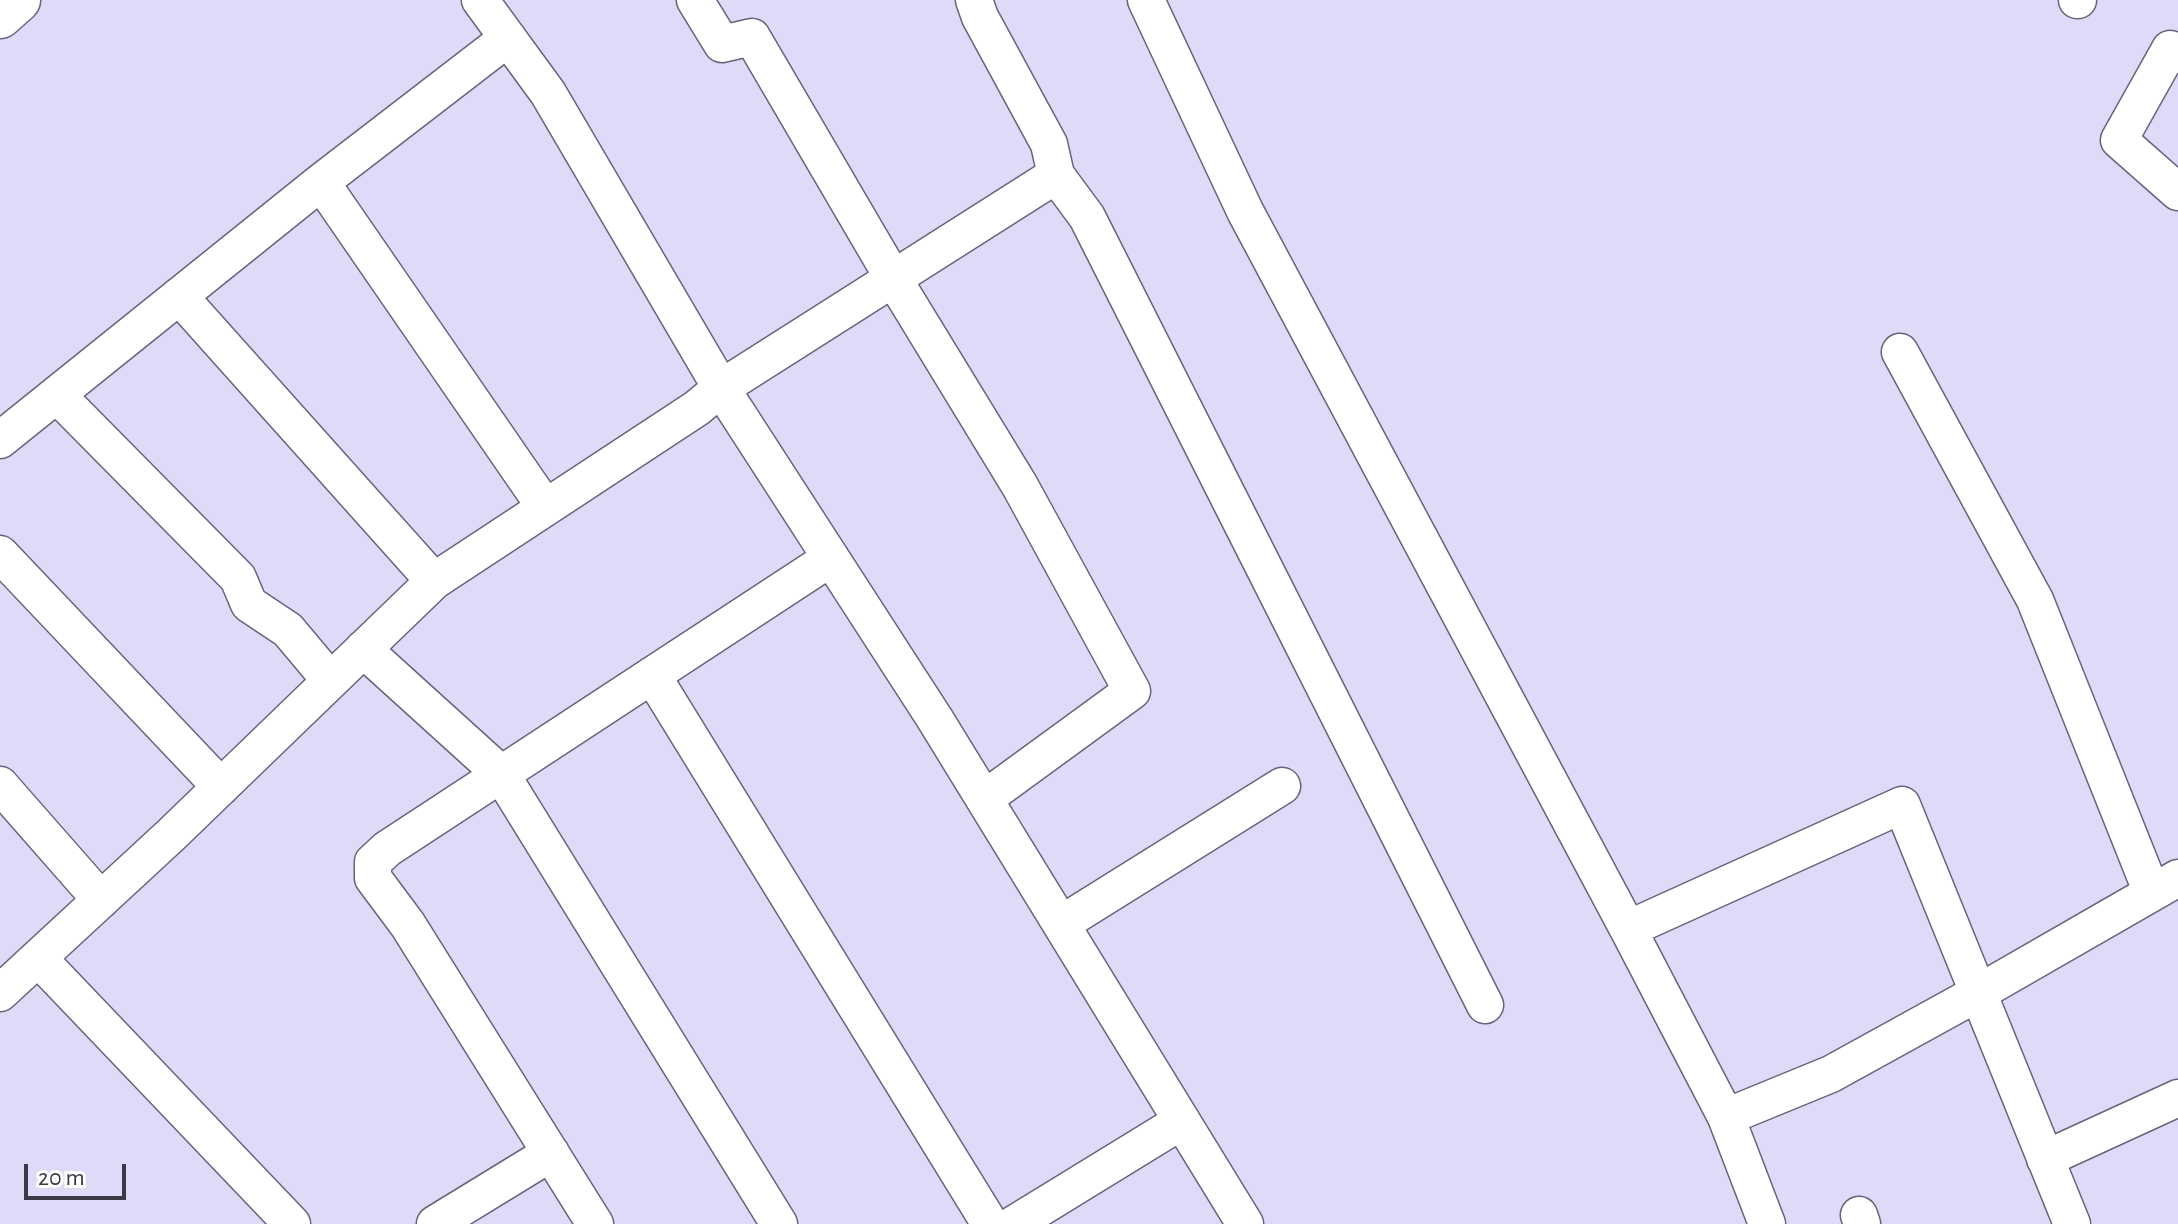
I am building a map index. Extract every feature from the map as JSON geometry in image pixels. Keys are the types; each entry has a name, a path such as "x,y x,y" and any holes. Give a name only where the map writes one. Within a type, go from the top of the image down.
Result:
{"street":[{"path":"0,16 18,0"},
{"path":"480,0 548,93 721,388 984,799 1245,1224"},
{"path":"695,0 722,44 752,37 893,278 1020,486 1132,691 984,799"},
{"path":"974,0 980,17 1049,144 1056,175 1087,217 1485,1005"},
{"path":"1146,0 1245,211 1726,1117 1767,1224"},
{"path":"0,440 321,182 508,38"},
{"path":"2175,48 2119,140 2178,192"},
{"path":"0,993 221,787 434,581 697,408 721,388 1056,175"},
{"path":"321,182 545,507"},
{"path":"179,296 434,581"},
{"path":"1726,1117 1831,1074 2165,886 2035,600 1900,352"},
{"path":"57,395 238,578 249,604 288,630 330,680"},
{"path":"0,554 221,787"},
{"path":"595,1224 408,925 373,878 373,862 387,849 831,558"},
{"path":"363,649 501,774 779,1224"},
{"path":"652,675 990,1224"},
{"path":"0,785 101,900"},
{"path":"1061,924 1282,786"},
{"path":"1628,929 1902,805 2072,1224"},
{"path":"38,958 292,1224"},
{"path":"2045,1159 2178,1098"},
{"path":"1014,1224 1182,1121"},
{"path":"435,1224 551,1153"}]}
